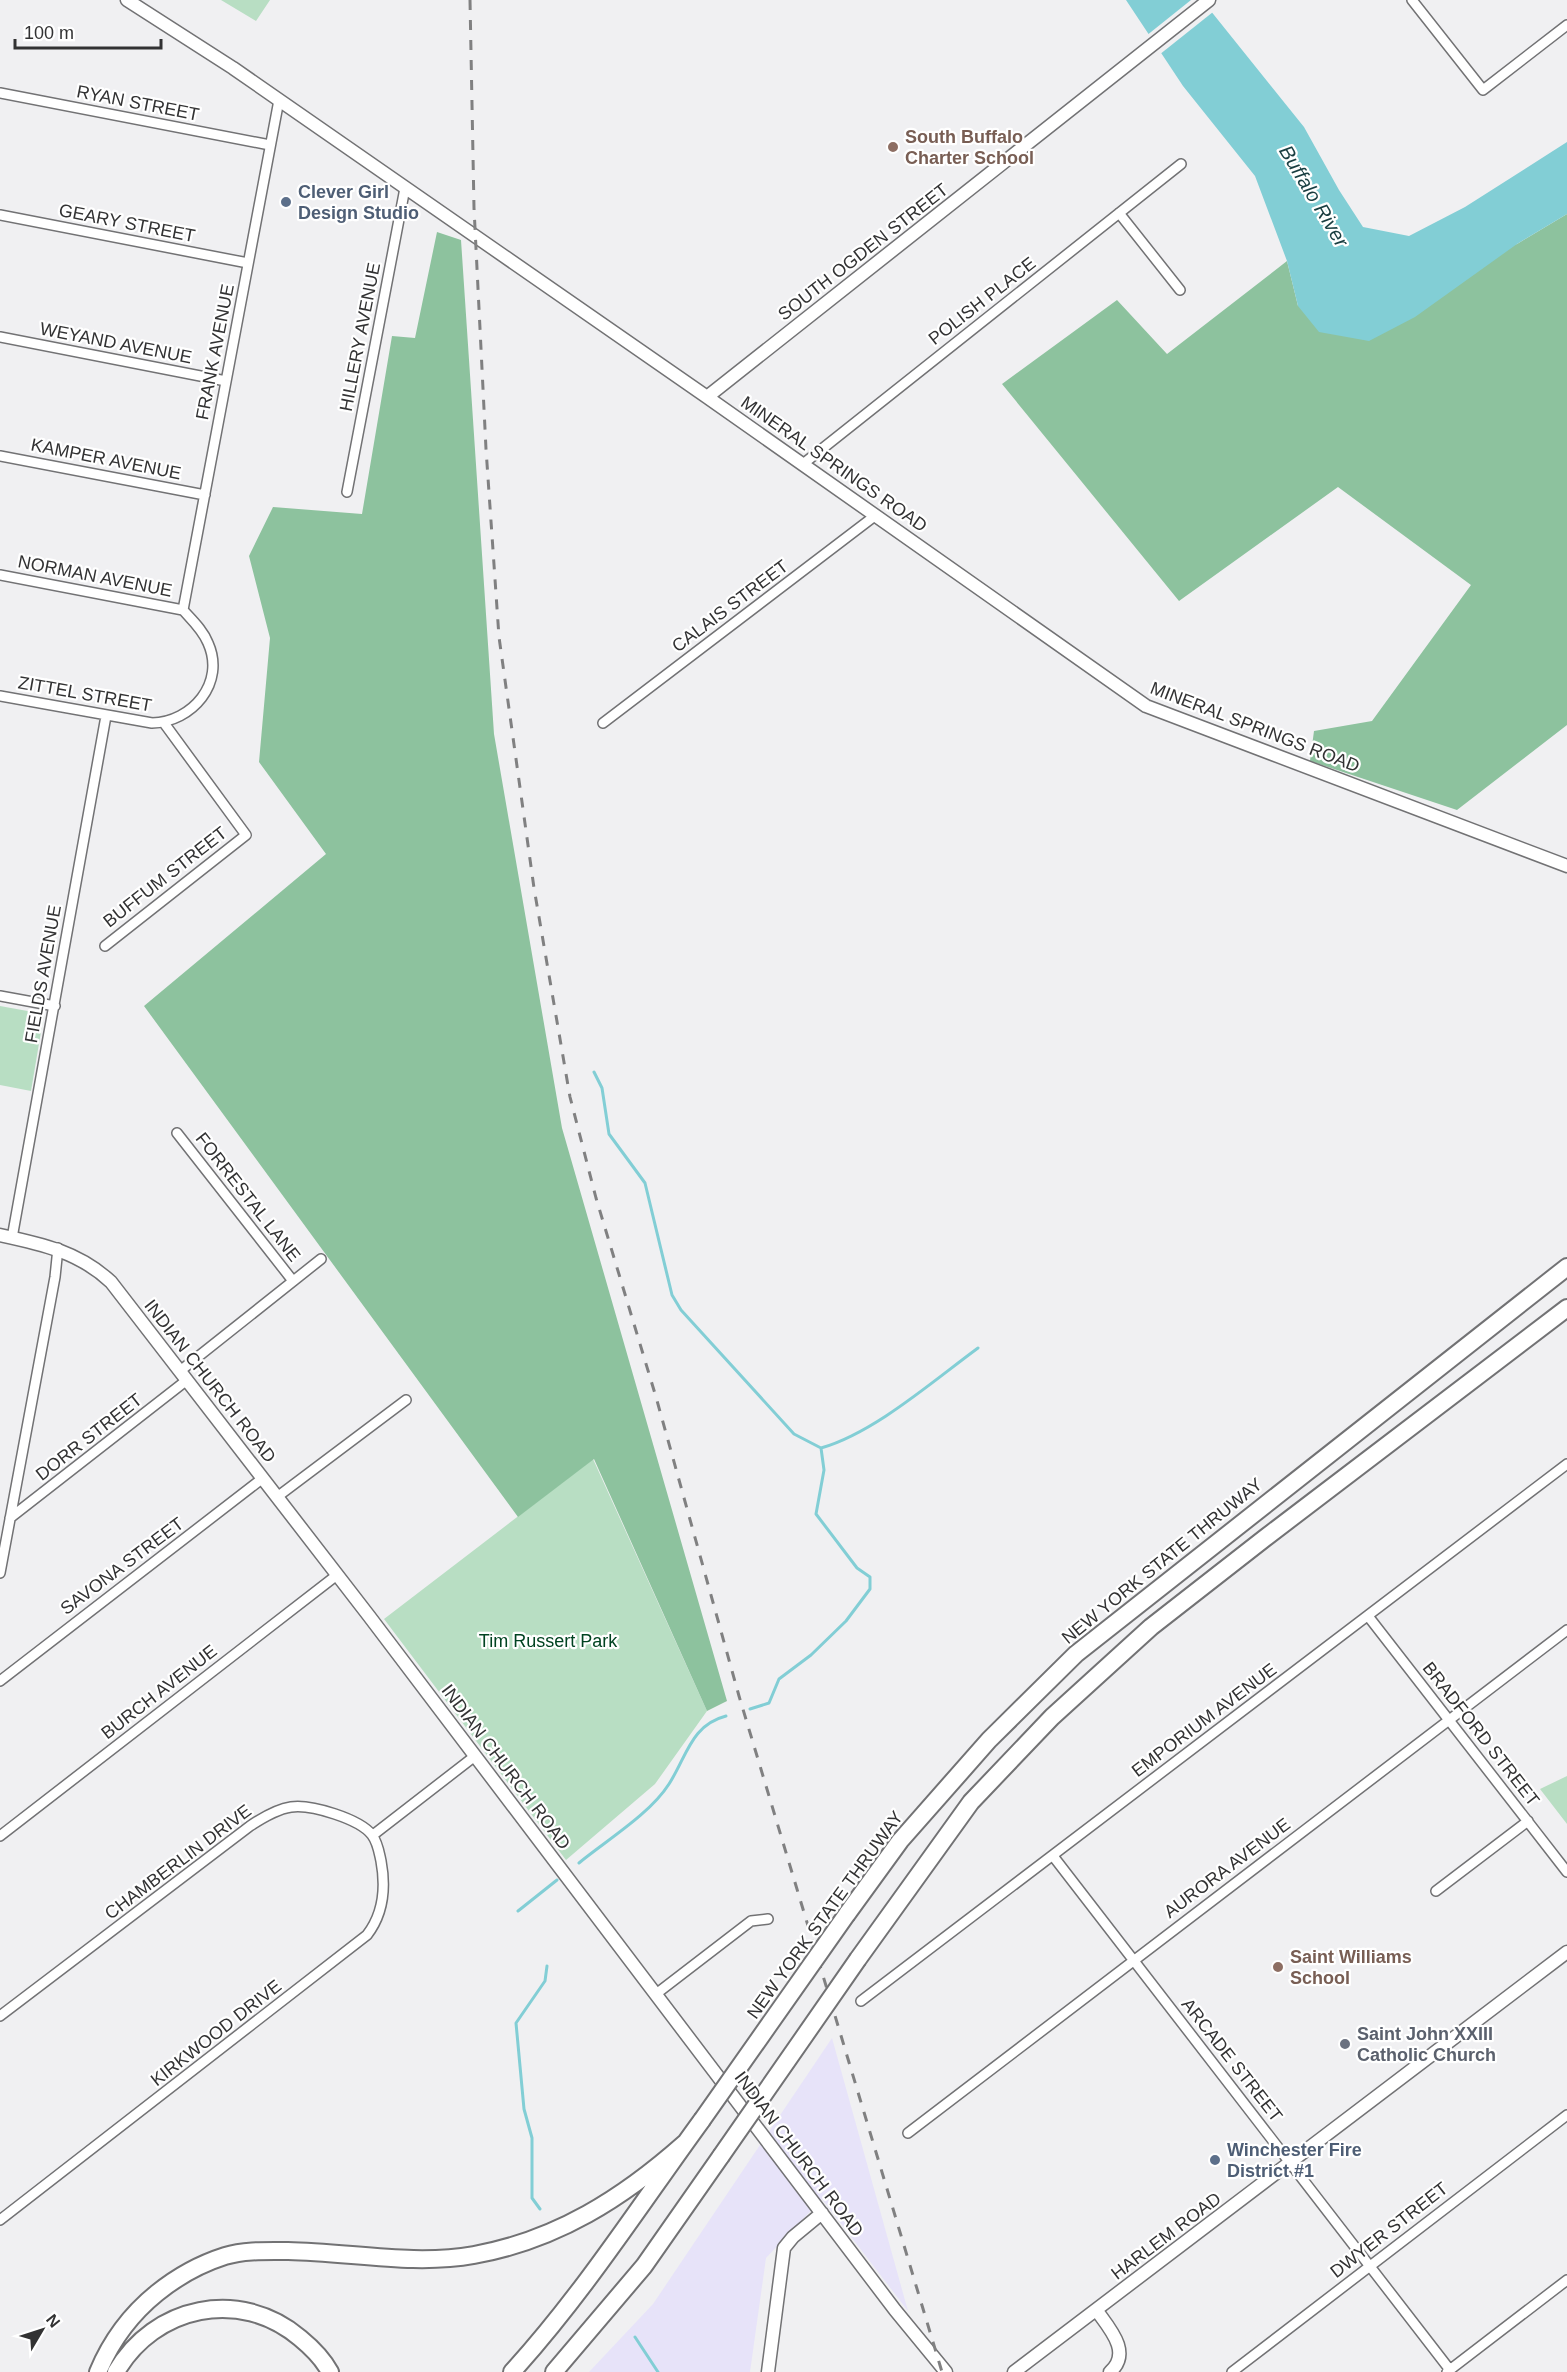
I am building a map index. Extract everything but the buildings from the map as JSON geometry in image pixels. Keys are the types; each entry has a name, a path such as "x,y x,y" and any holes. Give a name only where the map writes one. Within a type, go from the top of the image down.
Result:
{"highway":[{"name":"NEW YORK STATE THRUWAY","path":"512,2372 604,2258 900,1840 989,1740 1076,1654 1567,1267"},
{"path":"554,2372 644,2266 970,1802 1052,1717 1151,1627 1567,1308"},
{"path":"98,2372 110,2346 128,2321 148,2300 197,2266 227,2255 261,2251 406,2259 453,2258 506,2247 570,2225 638,2182 685,2143"},
{"path":"116,2372 125,2356 148,2334 174,2318 208,2308 239,2309 288,2327 311,2347 330,2372"}],"street":[{"name":"MINERAL SPRINGS ROAD","path":"127,0 279,100 876,514 1146,706 1567,866"},
{"path":"1412,0 1483,90 1567,25"},
{"name":"SOUTH OGDEN STREET","path":"707,397 1207,1"},
{"name":"RYAN STREET","path":"0,93 270,145"},
{"name":"FRANK AVENUE","path":"183,610 279,100"},
{"name":"POLISH PLACE","path":"803,464 1181,164"},
{"name":"HILLERY AVENUE","path":"347,492 405,188"},
{"path":"1119,213 1180,290"},
{"name":"GEARY STREET","path":"0,215 248,263"},
{"name":"WEYAND AVENUE","path":"0,337 226,381"},
{"name":"KAMPER AVENUE","path":"0,456 205,495"},
{"name":"CALAIS STREET","path":"603,723 876,514"},
{"name":"NORMAN AVENUE","path":"0,575 183,610"},
{"path":"164,723 190,712 199,703 210,685 213,674 212,654 208,642 183,610"},
{"name":"ZITTEL STREET","path":"0,696 106,716 164,723"},
{"name":"FIELDS AVENUE","path":"6,1237 55,1006 106,716"},
{"name":"BUFFUM STREET","path":"105,946 246,835 164,723"},
{"path":"0,996 55,1006"},
{"name":"FORRESTAL LANE","path":"177,1133 293,1281"},
{"name":"INDIAN CHURCH ROAD","path":"6,1237 58,1248 90,1265 111,1282 278,1497 895,2310 945,2372"},
{"path":"0,1573 3,1537 10,1518 55,1277 58,1248"},
{"name":"DORR STREET","path":"10,1518 184,1376 321,1259"},
{"path":"278,1497 406,1400"},
{"name":"EMPORIUM AVENUE","path":"861,2001 1567,1464"},
{"name":"SAVONA STREET","path":"0,1681 263,1478"},
{"name":"BURCH AVENUE","path":"0,1836 337,1575"},
{"name":"BRADFORD STREET","path":"1368,1616 1567,1872"},
{"name":"AURORA AVENUE","path":"908,2133 1567,1630"},
{"path":"373,1835 475,1756"},
{"name":"CHAMBERLIN DRIVE","path":"0,2016 263,1818 291,1807 305,1807 356,1823 373,1835"},
{"path":"1436,1891 1528,1821"},
{"name":"KIRKWOOD DRIVE","path":"0,2220 367,1935 380,1914 384,1883 377,1844 373,1835"},
{"name":"ARCADE STREET","path":"1053,1856 1371,2266 1448,2371"},
{"path":"656,1994 751,1921 768,1919"},
{"name":"HARLEM ROAD","path":"1014,2372 1567,1952"},
{"name":"DWYER STREET","path":"1232,2372 1567,2115"},
{"path":"768,2372 784,2248 793,2237 822,2213"},
{"path":"1448,2371 1567,2280"},
{"path":"1097,2311 1120,2348 1120,2358 1110,2372"}],"shaded area":[{"path":"832,2038 908,2311 822,2199 766,2258 750,2372 589,2372 653,2304"}],"green space":[{"path":"221,0 270,0 256,21"},
{"path":"1567,214 1567,725 1457,810 1310,761 1314,731 1372,721 1471,585 1338,487 1179,601 1002,384 1117,300 1167,354 1287,261 1298,306 1517,244"},
{"path":"437,232 461,240 494,734 562,1128 727,1701 707,1711 594,1459 518,1517 144,1006 326,854 259,762 270,638 249,556 273,507 362,514 392,336 415,338"},
{"path":"0,1006 44,1014 31,1091 0,1085"},
{"name":"Tim Russert Park","path":"593,1459 707,1711 655,1784 566,1860 384,1619"},
{"path":"1567,1776 1567,1824 1540,1789"}],"water":[{"name":"Buffalo River","path":"1126,0 1202,0 1304,127 1339,190 1363,227 1409,236 1465,207 1567,142 1567,214 1517,244 1415,317 1369,341 1319,332 1298,306 1287,261 1255,176 1183,86"}],"pier":[{"path":"1191,0 1203,0 1213,12 1159,55 1146,36"}],"waterway":[{"path":"594,1072 602,1088 609,1134 645,1183 672,1295 681,1310 794,1434 821,1448 841,1441 862,1431 903,1405 978,1348"},
{"path":"750,1709 769,1703 779,1679 811,1655 846,1621 870,1589 870,1577 857,1568 816,1514 824,1470 821,1448"},
{"path":"579,1863 651,1806 669,1784 697,1734 714,1720 726,1716"},
{"path":"518,1911 557,1880"},
{"path":"540,2209 532,2198 532,2138 524,2109 516,2023 545,1981 547,1966"},
{"path":"635,2337 658,2372"}],"railway":[{"path":"470,0 474,208 486,449 499,637 534,888 570,1097 596,1198 656,1397 739,1696 942,2372"}],"place":[{"name":"South Buffalo Charter School","path":"893,147"},
{"name":"Clever Girl Design Studio","path":"286,202"},
{"name":"Saint Williams School","path":"1278,1967"},
{"name":"Saint John XXIII Catholic Church","path":"1345,2044"},
{"name":"Winchester Fire District #1","path":"1215,2160"}]}
